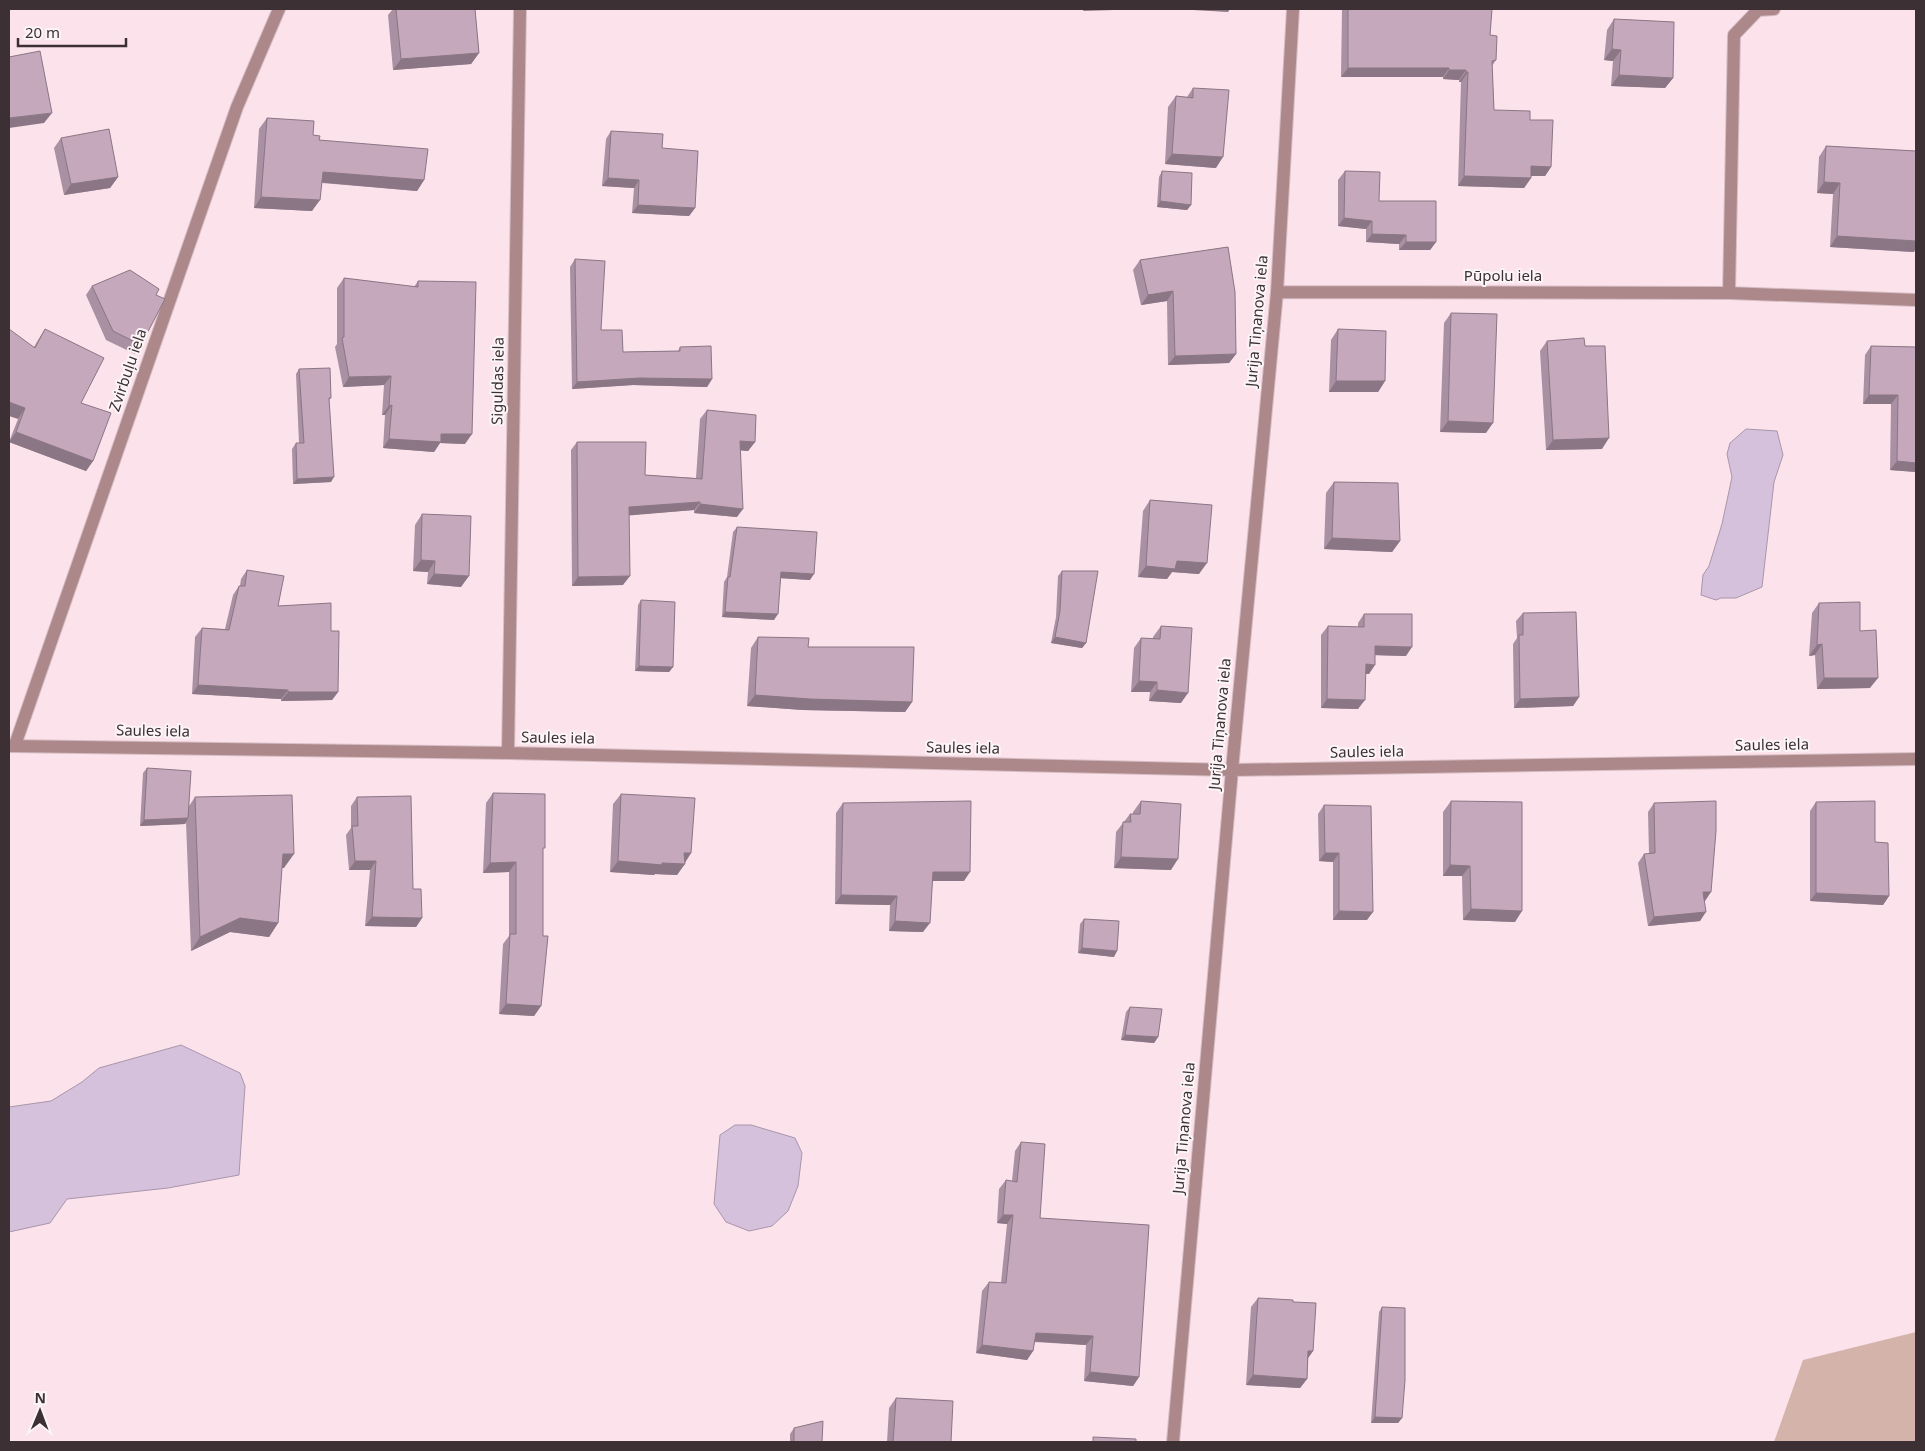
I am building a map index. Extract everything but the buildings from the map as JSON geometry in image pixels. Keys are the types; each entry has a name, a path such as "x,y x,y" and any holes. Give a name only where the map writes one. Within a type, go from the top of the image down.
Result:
{"street":[{"name":"Zvirbuļu iela","path":"12,746 234,116 279,9"},
{"name":"Siguldas iela","path":"508,753 520,9"},
{"name":"Jurija Tiņanova iela","path":"1173,1442 1232,770 1277,292 1293,9"},
{"path":"1729,293 1734,35 1758,10 1774,9"},
{"name":"Pūpolu iela","path":"1277,292 1729,293 1916,300"},
{"name":"Saules iela","path":"12,746 508,753 1232,770 1916,760"}],"shaded area":[{"path":"1746,429 1777,431 1783,455 1774,482 1762,587 1736,598 1716,600 1701,595 1703,575 1709,566 1722,524 1732,477 1727,454 1730,443"},
{"path":"181,1045 240,1073 245,1086 239,1175 168,1188 67,1199 50,1223 9,1232 9,1107 51,1101 82,1082 99,1068"},
{"path":"735,1125 751,1125 795,1138 802,1153 798,1186 788,1211 772,1226 749,1231 726,1222 714,1204 720,1135"},
{"path":"1916,1332 1916,1442 1774,1442 1803,1360"}]}
